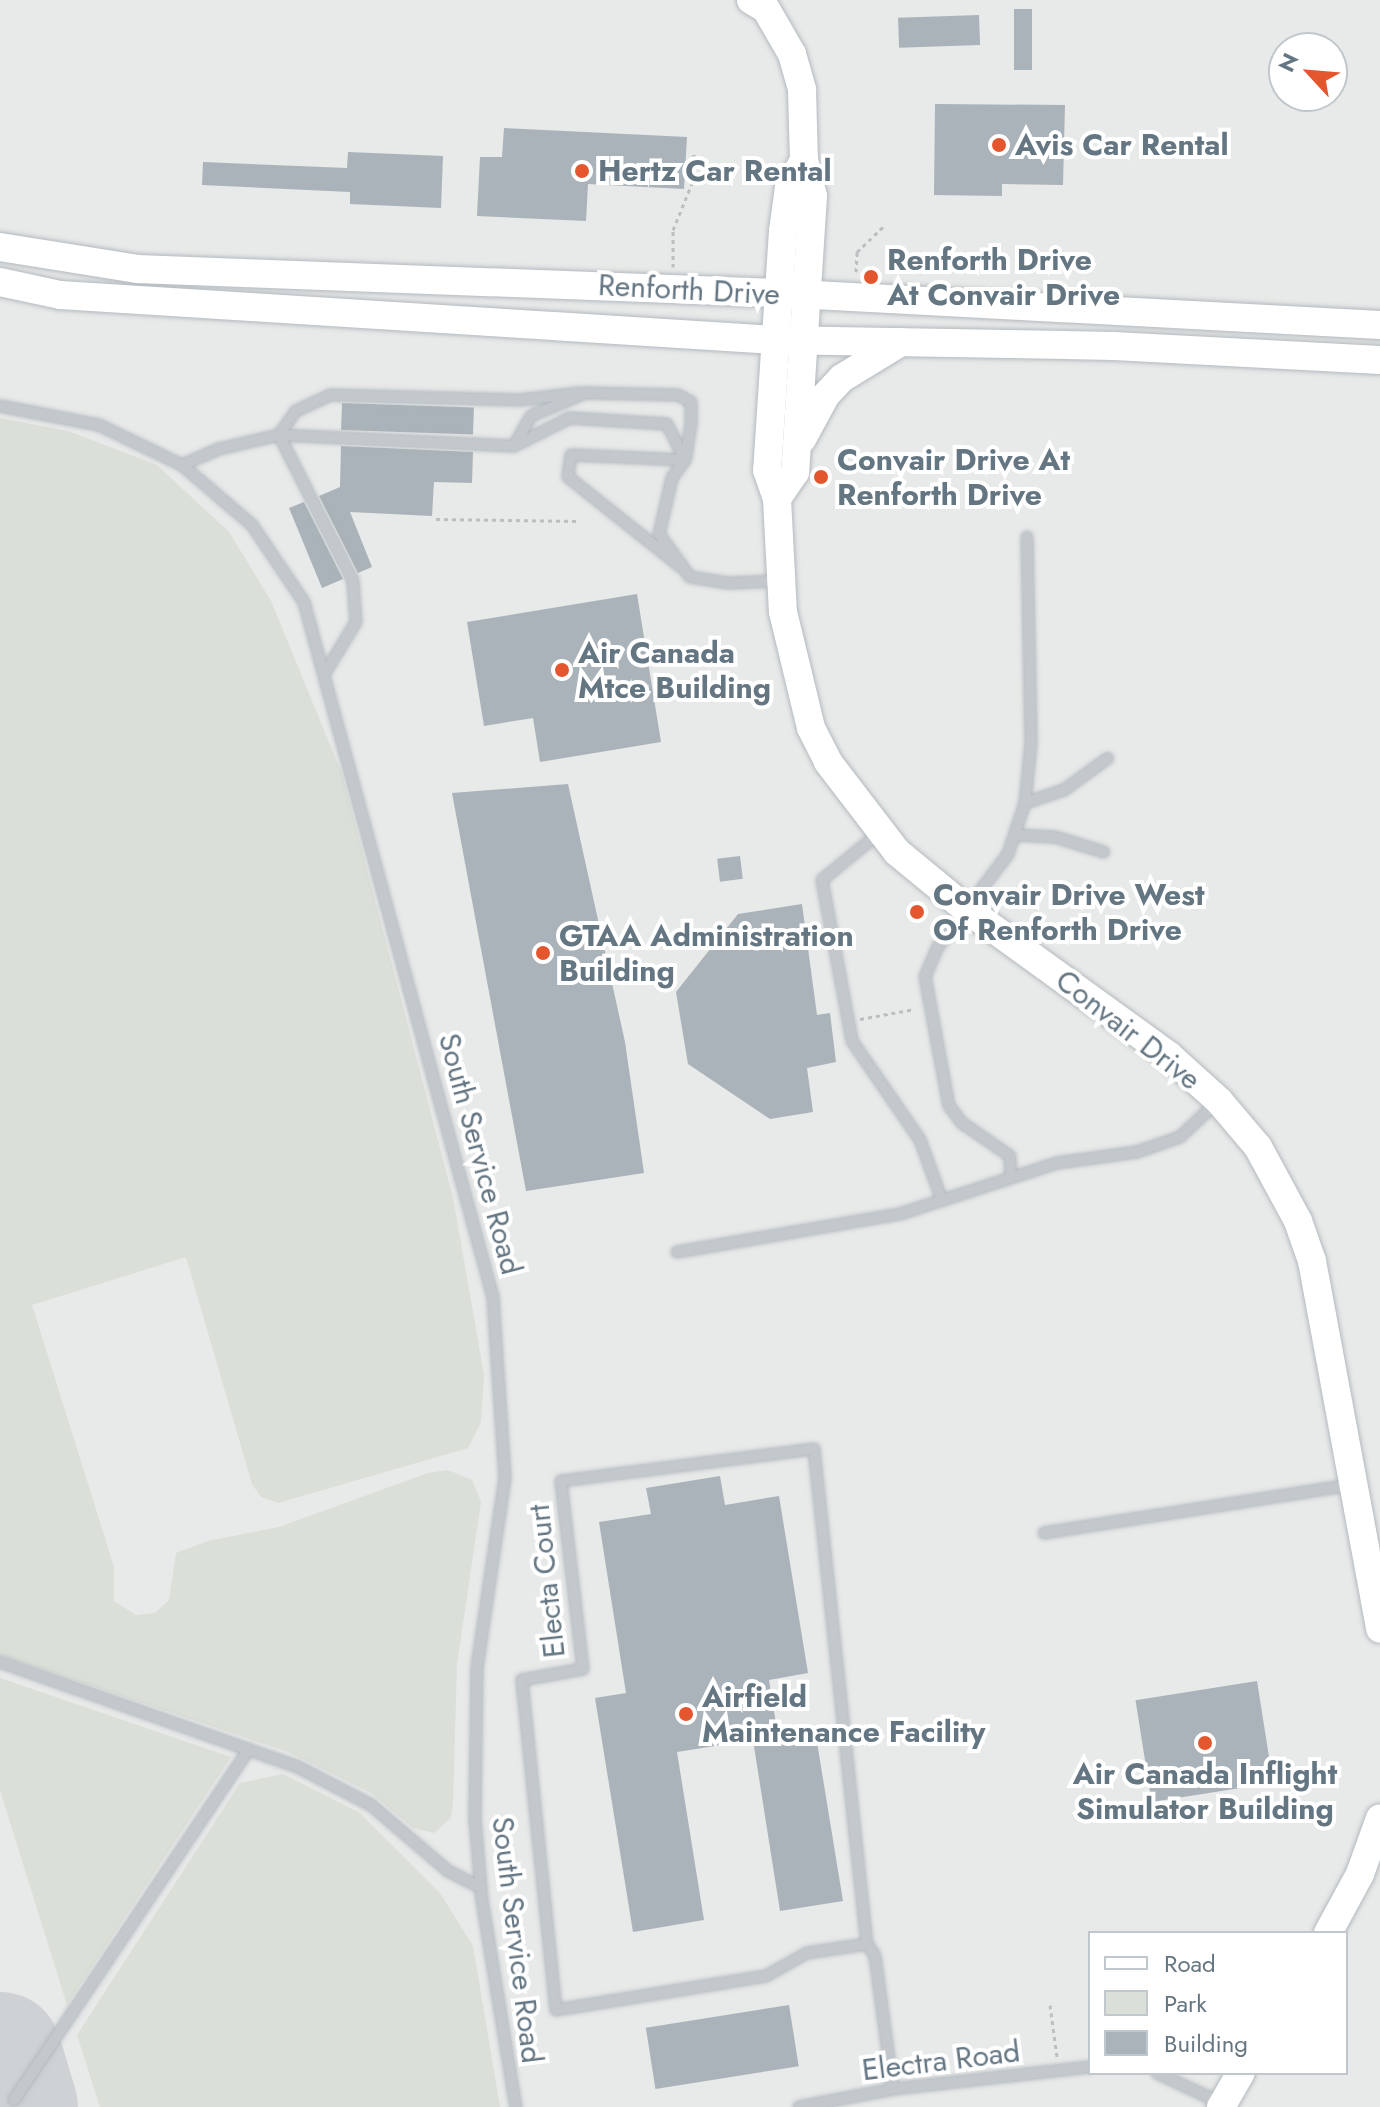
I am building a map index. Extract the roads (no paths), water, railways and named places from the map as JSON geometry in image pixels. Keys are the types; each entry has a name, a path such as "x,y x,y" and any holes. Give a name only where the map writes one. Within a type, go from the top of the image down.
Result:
{"main road":[{"name":"Convair Drive","path":"759,4 792,54 802,90 804,160 813,196 795,472 777,499"},
{"name":"Convair Drive","path":"804,160 789,187 777,293 767,470 777,499 781,581 797,684 811,728 828,762 880,832 965,908 1121,1018 1219,1101 1258,1147 1298,1221 1312,1261 1380,1629"},
{"name":"Renforth Drive","path":"0,247 137,269 777,293 807,297 1380,325"},
{"name":"Renforth Drive","path":"0,282 60,295 775,340 905,340 1380,360"},
{"path":"796,449 826,395 842,378 905,340"},
{"path":"1329,1931 1360,1874 1380,1818"},
{"path":"1222,2106 1240,2075"}],"lane":[{"path":"514,446 531,416 585,393"},
{"path":"279,435 296,411 330,395 520,400 585,393 678,395 691,402 685,460 672,478 659,534 690,577 729,583 781,581"},
{"name":"South Service Road","path":"0,406 99,425 182,465 221,494 281,564 304,602 493,1297 505,1478 477,1668 475,1819 481,1888 516,2107"},
{"path":"182,465 219,449 279,435 514,446 570,418 667,424 685,460"},
{"path":"279,435 353,581 356,622 325,673"},
{"path":"681,567 568,477 571,455 685,460"},
{"path":"1011,1178 1010,1156 962,1123 949,1106 926,993 929,961 965,908 1008,854 1025,803 1031,743 1027,537"},
{"path":"1025,803 1064,790 1108,758"},
{"path":"880,832 822,880 852,1041 920,1140 942,1200"},
{"path":"1015,835 1055,837 1104,852"},
{"path":"677,1252 900,1214 1058,1163 1137,1152 1180,1137 1219,1101"},
{"name":"Electa Court","path":"867,1944 807,1953 766,1976 556,2010 522,1680 583,1669 561,1481 814,1449 867,1944 875,1956 893,2089"},
{"path":"1044,1533 1354,1484"},
{"path":"0,1662 296,1766 371,1805 448,1871 481,1888"},
{"path":"14,2100 249,1749"},
{"name":"Electra Road","path":"799,2107 893,2089 1088,2067"},
{"path":"1161,2075 1222,2106"}],"place":[{"name":"Avis Car Rental","path":"999,145"},
{"name":"Hertz Car Rental","path":"582,171"},
{"name":"Renforth Drive At Convair Drive","path":"871,277"},
{"name":"Convair Drive At Renforth Drive","path":"821,477"},
{"name":"Air Canada Mtce Building","path":"562,670"},
{"name":"Convair Drive West Of Renforth Drive","path":"917,912"},
{"name":"GTAA Administration Building","path":"543,953"},
{"name":"Airfield Maintenance Facility","path":"686,1714"},
{"name":"Air Canada Inflight Simulator Building","path":"1205,1743"}]}
